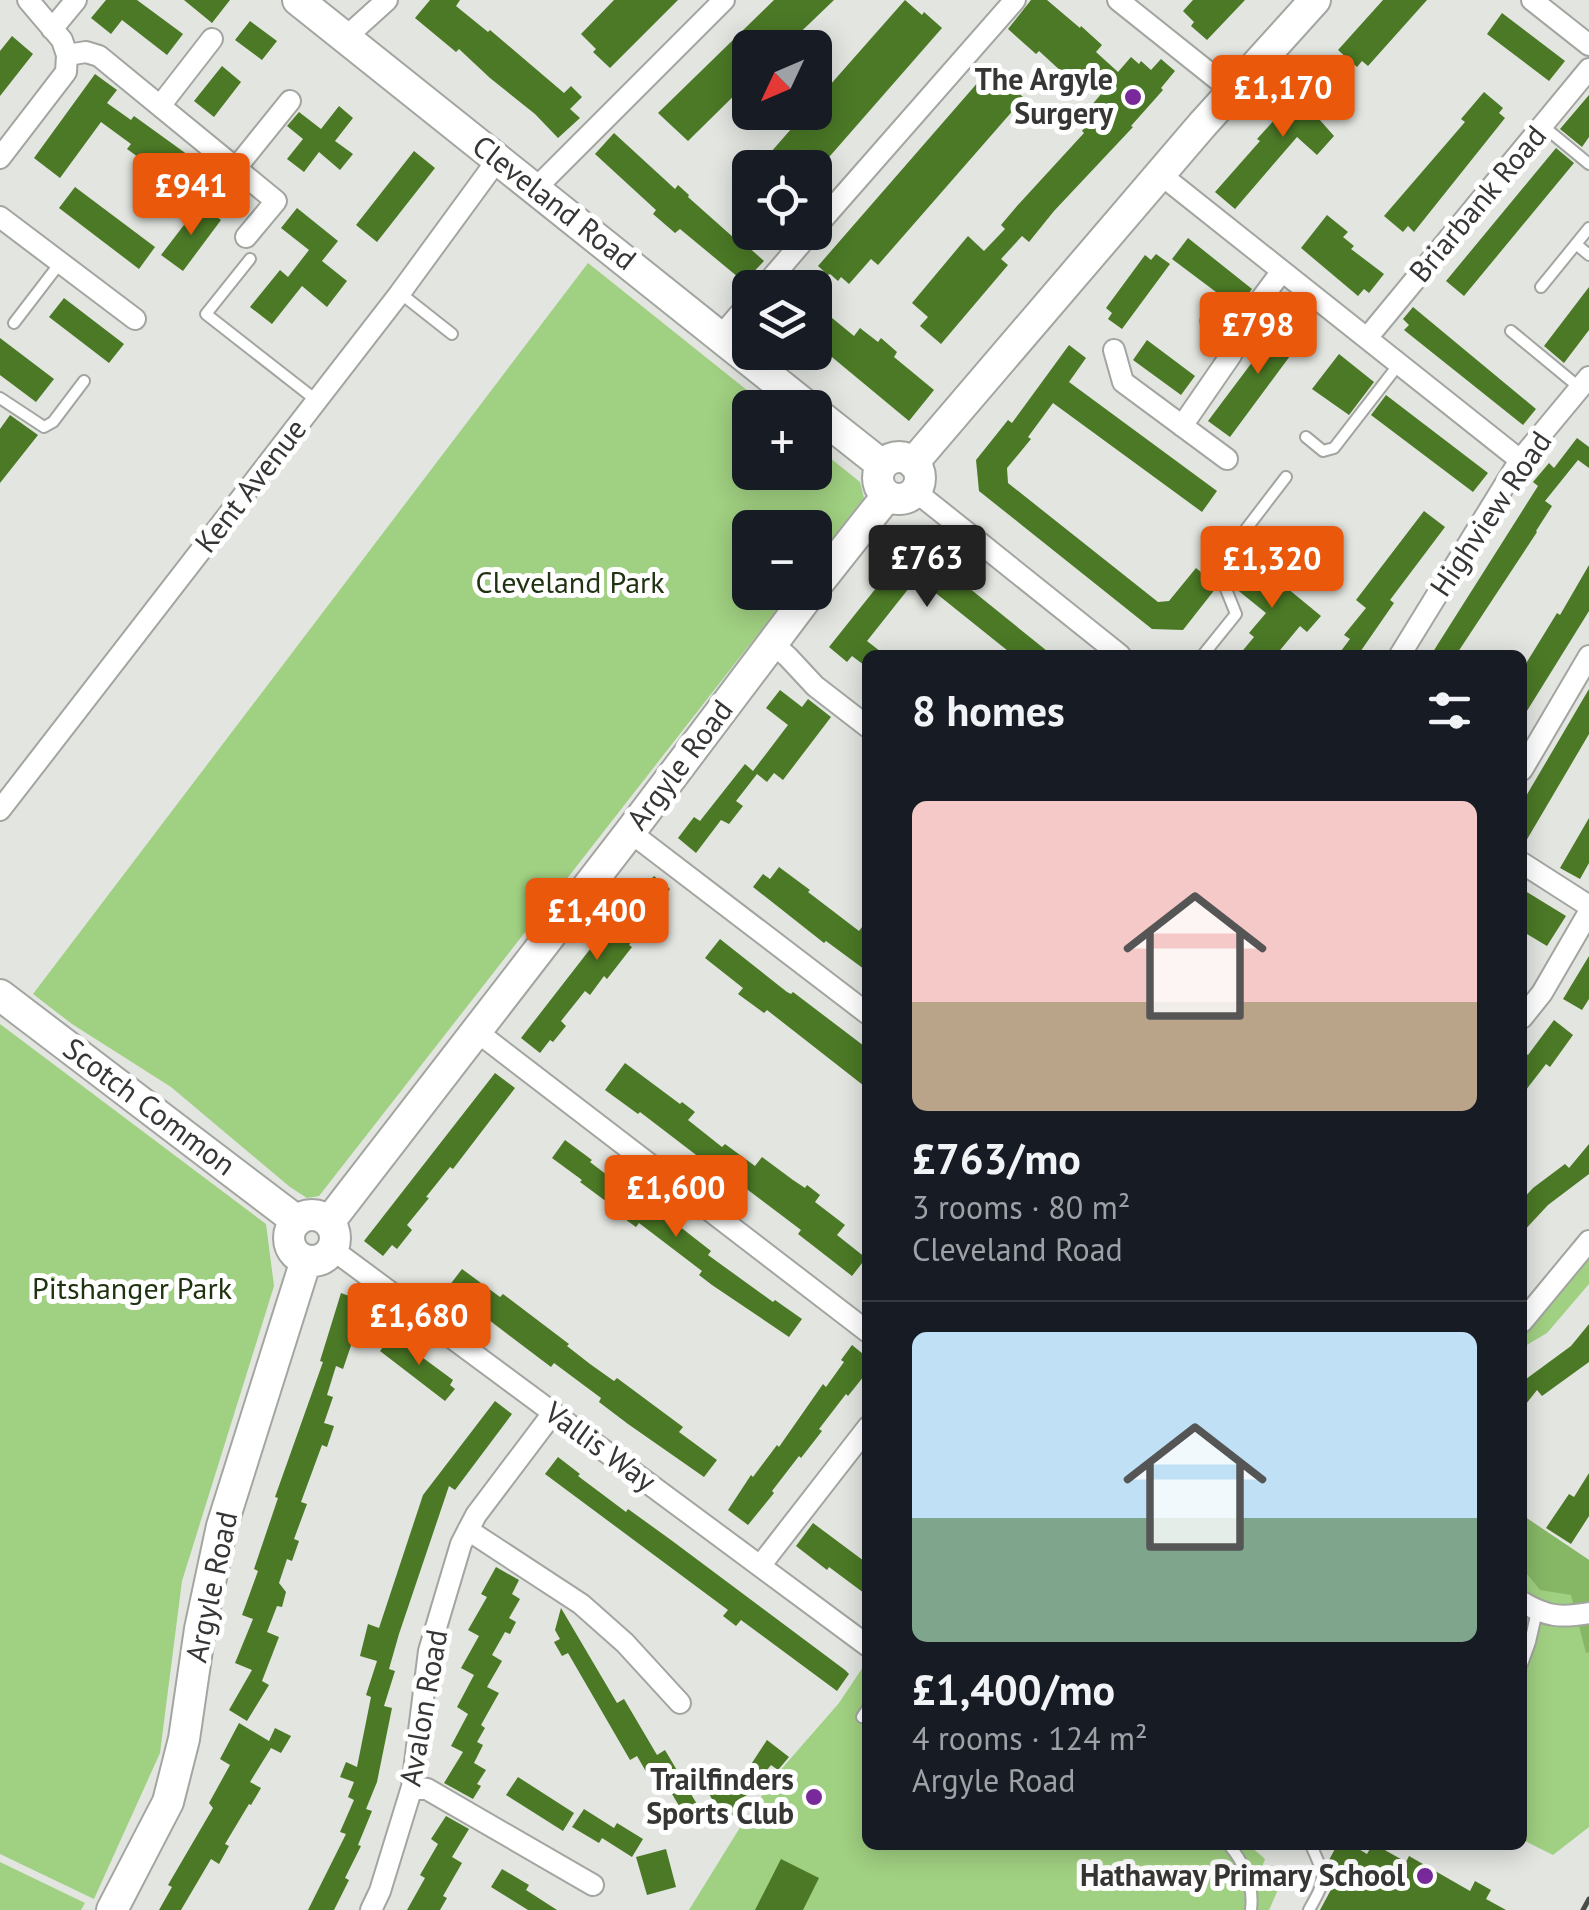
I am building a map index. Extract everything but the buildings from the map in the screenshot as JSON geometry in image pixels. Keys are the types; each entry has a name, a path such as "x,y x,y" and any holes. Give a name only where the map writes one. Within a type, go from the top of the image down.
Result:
{"main road":[{"name":"Cleveland Road","path":"298,0 786,390"},
{"name":"Argyle Road","path":"832,565 899,479 1314,0"},
{"path":"832,426 899,479"},
{"name":"Argyle Road","path":"112,1910 168,1802 184,1739 200,1629 222,1526 322,1244 476,1031 797,610"},
{"name":"Scotch Common","path":"0,995 296,1220 314,1215 322,1244"}],"street":[{"path":"0,158 66,72 67,54 62,40 28,0"},
{"path":"52,28 76,0"},
{"path":"345,38 387,0"},
{"path":"535,189 724,0"},
{"path":"832,208 1015,0"},
{"path":"1118,0 1232,91"},
{"path":"1532,0 1589,45"},
{"path":"160,106 212,40"},
{"path":"67,54 86,52 99,56 276,200 246,237"},
{"name":"Briarbank Road","path":"1367,338 1589,68"},
{"path":"236,168 290,101"},
{"name":"Kent Avenue","path":"0,810 400,293 498,159"},
{"path":"1160,174 1520,460"},
{"path":"0,217 135,319"},
{"path":"779,270 796,250"},
{"path":"1182,426 1231,355 1250,314 1282,271"},
{"path":"720,337 732,323"},
{"path":"1114,350 1123,382 1227,459"},
{"name":"Highview Road","path":"1403,650 1520,460 1584,382"},
{"path":"899,479 1114,650"},
{"path":"771,642 815,686 862,723"},
{"path":"1527,761 1589,656"},
{"path":"630,832 862,1009"},
{"path":"1527,867 1589,909 1542,993 1527,1012"},
{"path":"476,1031 862,1327"},
{"path":"1527,1316 1589,1240"},
{"name":"Vallis Way","path":"322,1244 862,1642"},
{"name":"Avalon Road","path":"371,1910 412,1786 429,1651 461,1544 476,1515 553,1413"},
{"path":"760,1566 862,1435"},
{"path":"468,1530 581,1604 625,1642 680,1703"},
{"path":"1530,1606 1564,1618 1589,1613"},
{"path":"412,1786 427,1789 593,1885"}],"lane":[{"path":"1543,126 1589,164"},
{"path":"1541,287 1589,228"},
{"path":"1576,244 1589,255"},
{"path":"250,259 206,314 317,401"},
{"path":"14,323 60,263"},
{"path":"400,293 452,334"},
{"path":"1206,321 1239,338"},
{"path":"1511,332 1584,382"},
{"path":"1306,437 1323,451 1334,448 1400,364"},
{"path":"0,398 44,427 53,422 84,381"},
{"path":"1208,650 1236,614 1217,567 1286,477"},
{"path":"1527,1650 1530,1606"},
{"path":"1232,1850 1248,1874 1251,1910"},
{"path":"1309,1910 1324,1882 1313,1850"}],"green space":[{"name":"Cleveland Park","path":"588,263 747,390 732,390 732,490 832,490 832,460 860,482 864,498 832,538 832,510 732,510 732,610 777,610 319,1196 307,1198 290,1187 171,1087 72,1024 33,994"},
{"name":"Pitshanger Park","path":"0,1024 266,1224 274,1286 182,1581 160,1753 94,1899 0,1854"},
{"path":"1589,1255 1589,1284 1547,1333 1527,1345 1527,1329"},
{"path":"1527,1518 1589,1560 1589,1827 1553,1855 1527,1842"},
{"path":"1527,1518 1589,1560 1589,1652 1586,1653 1571,1595 1540,1590 1527,1574"},
{"name":"Trailfinders Sports Club","path":"862,1668 862,1850 1255,1850 1265,1859 1259,1875 1280,1885 1269,1910 689,1910 778,1773 839,1703"},
{"path":"0,1862 85,1903 81,1910 0,1910"}],"railway":[{"path":"1583,1910 1589,1899"}],"place":[{"name":"The Argyle Surgery","path":"1133,97"},
{"name":"Trailfinders Sports Club","path":"814,1797"},
{"name":"Hathaway Primary School","path":"1425,1876"}]}
